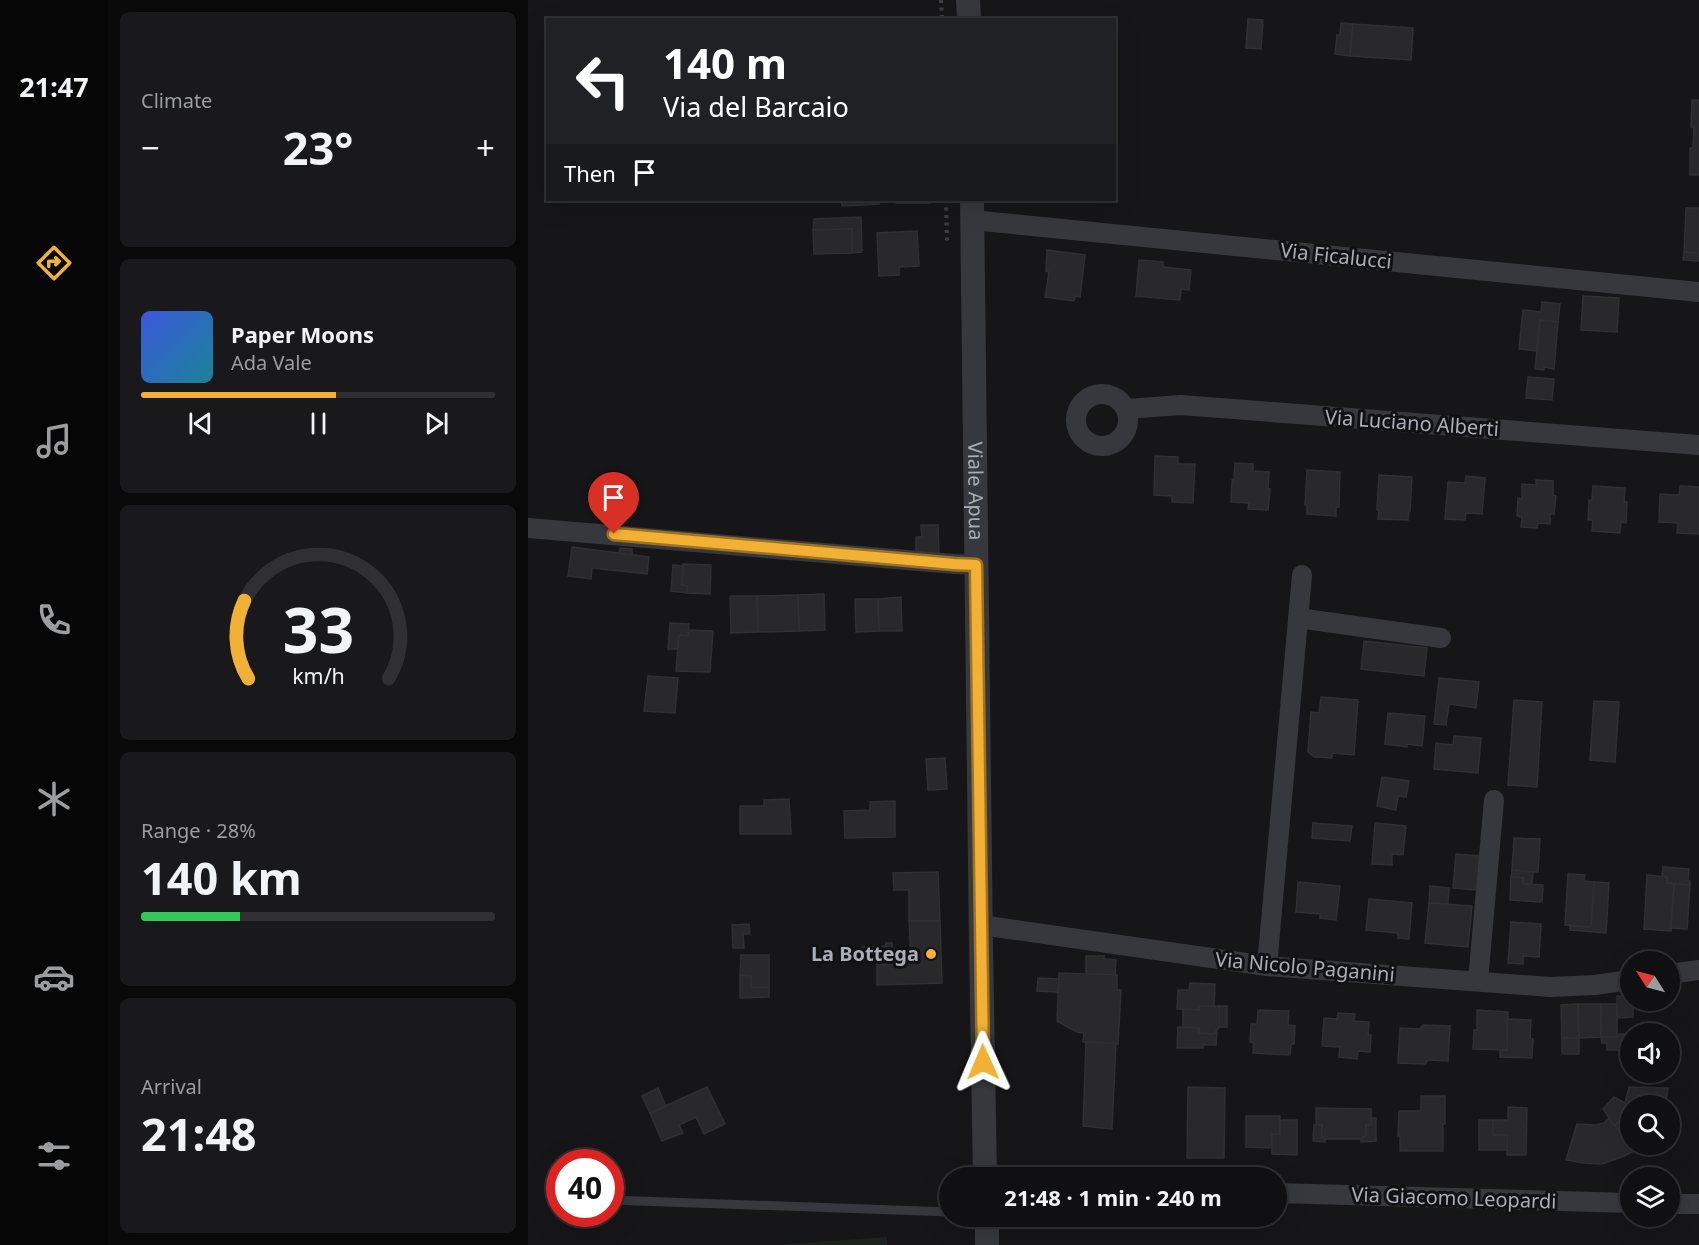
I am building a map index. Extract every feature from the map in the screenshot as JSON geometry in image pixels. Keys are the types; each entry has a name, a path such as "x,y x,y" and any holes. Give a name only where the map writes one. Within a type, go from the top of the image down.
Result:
{"street":[{"path":"969,0 969,18"},
{"name":"Via Ficalucci","path":"972,210 1699,292"},
{"name":"Viale Apua","path":"972,210 985,1167"},
{"name":"Via Luciano Alberti","path":"1126,409 1180,405 1699,445"},
{"path":"528,528 976,565"},
{"path":"1267,966 1302,575"},
{"path":"1298,618 1441,638"},
{"path":"1478,981 1494,800"},
{"name":"Via Nicolo Paganini","path":"981,925 1267,966 1550,987 1620,981"},
{"path":"1680,973 1699,970"},
{"name":"Via Giacomo Leopardi","path":"1287,1193 1620,1203"},
{"path":"1680,1204 1699,1204"},
{"path":"987,1227 987,1245"}],"lane":[{"path":"624,1200 939,1212"}],"path":[{"path":"941,0 942,18"}],"shaded area":[{"path":"887,1237 887,1245 774,1245"}],"building":[{"path":"1248,19 1263,20 1261,49 1246,48"},
{"path":"1341,23 1353,24 1350,56 1335,54"},
{"path":"1353,24 1413,28 1411,60 1350,56"},
{"path":"1692,100 1699,100 1699,175 1690,175 1690,148 1693,148 1694,127 1691,127"},
{"path":"841,201 861,201 862,205 842,206"},
{"path":"861,201 879,201 879,204 862,205"},
{"path":"896,201 911,201 911,203 896,203"},
{"path":"911,201 930,201 930,203 911,203"},
{"path":"1686,208 1699,208 1699,253 1684,252"},
{"path":"861,217 862,252 852,253 852,229 813,230 814,219"},
{"path":"852,229 852,253 814,254 813,230"},
{"path":"917,231 919,266 899,267 899,275 879,276 877,233"},
{"path":"1047,250 1085,255 1080,297 1075,296 1074,301 1045,297 1049,272 1046,271"},
{"path":"1684,252 1699,253 1699,261 1683,260"},
{"path":"1139,260 1163,262 1163,267 1191,270 1189,290 1181,289 1180,300 1136,296"},
{"path":"1583,296 1619,298 1617,332 1581,330"},
{"path":"1542,302 1560,304 1558,322 1540,320 1537,351 1519,349 1523,310 1541,312"},
{"path":"1540,320 1558,322 1554,369 1544,367 1544,370 1535,369"},
{"path":"1528,377 1554,379 1552,400 1526,398"},
{"path":"1155,456 1178,457 1178,464 1195,464 1193,503 1172,502 1172,496 1154,495"},
{"path":"1235,463 1253,464 1253,471 1269,472 1268,510 1248,509 1249,503 1231,502"},
{"path":"1307,470 1340,472 1339,507 1336,507 1336,516 1307,514 1305,505"},
{"path":"1379,475 1412,477 1408,520 1378,519"},
{"path":"1466,476 1485,478 1482,514 1466,513 1465,520 1445,519 1448,482 1465,483"},
{"path":"1536,480 1553,481 1553,495 1556,496 1554,514 1550,514 1550,524 1538,523 1537,528 1521,527 1522,517 1517,516 1518,498 1522,499 1522,484 1536,485"},
{"path":"1593,486 1625,488 1626,523 1621,522 1620,533 1592,531 1593,520 1588,520 1589,500 1592,500"},
{"path":"1680,486 1699,487 1699,534 1677,533 1678,523 1659,522 1660,494 1679,495"},
{"path":"921,525 938,525 939,556 916,555 916,537 922,537"},
{"path":"572,547 649,557 647,574 592,568 591,579 568,576"},
{"path":"620,548 632,549 632,555 619,553"},
{"path":"683,564 711,565 710,594 687,593 687,586 682,585"},
{"path":"673,565 683,566 682,585 687,586 687,593 671,591"},
{"path":"824,594 825,630 799,631 798,595"},
{"path":"798,595 799,631 758,632 757,596"},
{"path":"730,596 757,596 758,632 731,633"},
{"path":"901,597 902,631 879,631 878,599"},
{"path":"855,599 878,599 879,631 856,632"},
{"path":"670,623 689,624 688,636 679,635 678,649 668,649"},
{"path":"689,630 713,631 710,672 676,671 679,635 688,636"},
{"path":"1364,641 1427,648 1424,676 1361,669"},
{"path":"648,676 678,678 675,713 644,711"},
{"path":"1439,678 1479,682 1476,708 1449,704 1446,725 1434,724"},
{"path":"1321,697 1358,700 1354,755 1332,753 1332,758 1314,757 1308,752 1311,712 1319,713"},
{"path":"1514,700 1542,702 1537,787 1508,785"},
{"path":"1594,701 1619,702 1615,762 1590,760"},
{"path":"1388,713 1425,716 1422,746 1407,744 1407,747 1385,744"},
{"path":"1454,736 1481,738 1478,773 1434,769 1436,743 1453,745"},
{"path":"945,758 947,789 928,790 926,759"},
{"path":"1382,777 1409,781 1406,797 1398,796 1396,810 1377,806"},
{"path":"789,799 791,834 740,834 740,806 764,806 764,800"},
{"path":"895,801 895,837 845,838 844,811 870,810 870,802"},
{"path":"1313,823 1352,826 1350,841 1312,838"},
{"path":"1375,823 1406,826 1403,855 1392,854 1392,865 1372,864"},
{"path":"1514,838 1540,839 1538,872 1512,870"},
{"path":"1456,854 1480,856 1477,890 1453,888"},
{"path":"1663,867 1689,869 1690,885 1667,883 1667,877 1662,877"},
{"path":"1512,870 1533,872 1532,884 1523,884 1523,878 1511,877"},
{"path":"938,872 940,921 909,921 909,890 894,890 893,873"},
{"path":"1568,874 1585,875 1584,881 1594,882 1591,927 1565,925"},
{"path":"1647,875 1667,877 1667,883 1674,884 1671,931 1644,929"},
{"path":"1511,877 1523,878 1523,884 1543,885 1542,902 1510,900"},
{"path":"1298,882 1340,886 1336,920 1320,918 1320,914 1296,912"},
{"path":"1594,882 1609,883 1606,933 1570,930 1570,926 1591,927"},
{"path":"1674,884 1690,885 1687,929 1671,928"},
{"path":"1430,886 1449,888 1448,904 1429,903"},
{"path":"1369,899 1412,903 1409,939 1398,938 1398,933 1366,930"},
{"path":"1429,903 1472,906 1468,947 1425,943"},
{"path":"909,921 940,921 942,983 877,985 877,965 895,965 895,959 911,959"},
{"path":"1511,922 1541,924 1539,957 1523,956 1523,964 1508,963"},
{"path":"749,924 750,934 743,934 744,948 733,948 732,925"},
{"path":"886,943 892,943 895,965 889,965 889,948 886,948"},
{"path":"886,946 889,948 889,965 877,965 876,960 862,960 862,947"},
{"path":"741,955 769,955 769,987 751,988 751,976 740,975"},
{"path":"1086,956 1104,956 1104,959 1116,960 1115,975 1086,974"},
{"path":"1059,973 1117,975 1117,990 1121,990 1118,1044 1083,1042 1084,1033 1077,1032 1057,1021"},
{"path":"740,975 751,976 751,988 769,987 769,997 740,998"},
{"path":"1038,978 1059,979 1058,992 1037,991"},
{"path":"1190,983 1215,984 1214,1006 1199,1006 1199,1010 1177,1009 1178,990 1189,990"},
{"path":"1617,996 1620,996 1620,1011 1633,1011 1633,1017 1617,1018"},
{"path":"1578,1004 1579,1038 1562,1038 1561,1005"},
{"path":"1578,1004 1601,1004 1601,1037 1579,1038"},
{"path":"1601,1004 1617,1004 1617,1037 1601,1037"},
{"path":"1199,1006 1219,1006 1219,1027 1214,1034 1199,1033 1199,1028 1183,1027 1183,1009 1199,1010"},
{"path":"1219,1006 1227,1006 1227,1027 1219,1027"},
{"path":"1258,1010 1289,1011 1288,1025 1295,1026 1294,1044 1291,1044 1290,1055 1253,1053 1254,1043 1250,1042 1251,1024 1257,1024"},
{"path":"1477,1010 1508,1012 1507,1050 1473,1049 1474,1030 1477,1030"},
{"path":"1338,1013 1355,1014 1354,1021 1369,1022 1370,1052 1358,1051 1357,1059 1339,1057 1340,1047 1322,1046 1324,1018 1337,1019"},
{"path":"1507,1019 1531,1020 1532,1058 1500,1057 1500,1050 1507,1050"},
{"path":"1423,1025 1450,1026 1448,1061 1428,1060 1425,1064 1398,1063 1400,1028 1420,1029"},
{"path":"1178,1027 1199,1028 1199,1033 1214,1034 1217,1030 1216,1045 1203,1045 1203,1048 1177,1048"},
{"path":"1620,1034 1620,1050 1607,1050 1607,1043 1602,1043 1601,1037 1617,1037"},
{"path":"1562,1038 1579,1038 1579,1054 1562,1054"},
{"path":"1086,1042 1116,1043 1112,1129 1083,1126"},
{"path":"707,1087 725,1124 704,1134 696,1117 679,1125 683,1133 662,1141 650,1113"},
{"path":"1188,1087 1225,1088 1224,1158 1187,1158"},
{"path":"1629,1087 1668,1088 1667,1095 1627,1095"},
{"path":"658,1088 666,1106 650,1113 642,1096"},
{"path":"1421,1096 1445,1096 1443,1151 1400,1151 1399,1111 1421,1111"},
{"path":"1614,1097 1620,1100 1620,1119 1615,1126 1603,1109"},
{"path":"1508,1107 1527,1108 1526,1155 1507,1155 1507,1135 1493,1135 1493,1120 1508,1120"},
{"path":"1316,1108 1371,1109 1371,1125 1366,1125 1366,1135 1361,1139 1325,1139 1321,1135 1322,1125 1316,1125"},
{"path":"1246,1116 1280,1116 1280,1134 1272,1134 1272,1148 1246,1147"},
{"path":"1371,1118 1376,1118 1376,1141 1361,1142 1366,1135 1366,1125 1371,1125"},
{"path":"1609,1118 1620,1133 1620,1155 1626,1155 1602,1164 1566,1160 1577,1124 1604,1123"},
{"path":"1280,1120 1297,1120 1297,1155 1272,1154 1272,1134 1280,1134"},
{"path":"1479,1120 1493,1120 1493,1135 1507,1135 1507,1150 1479,1150"},
{"path":"1620,1120 1620,1133 1615,1126"},
{"path":"1314,1125 1322,1125 1321,1135 1325,1142 1313,1141"}],"place":[{"name":"La Bottega","path":"931,954"}],"route":[{"path":"614,534 976,565 983,1062"}]}
